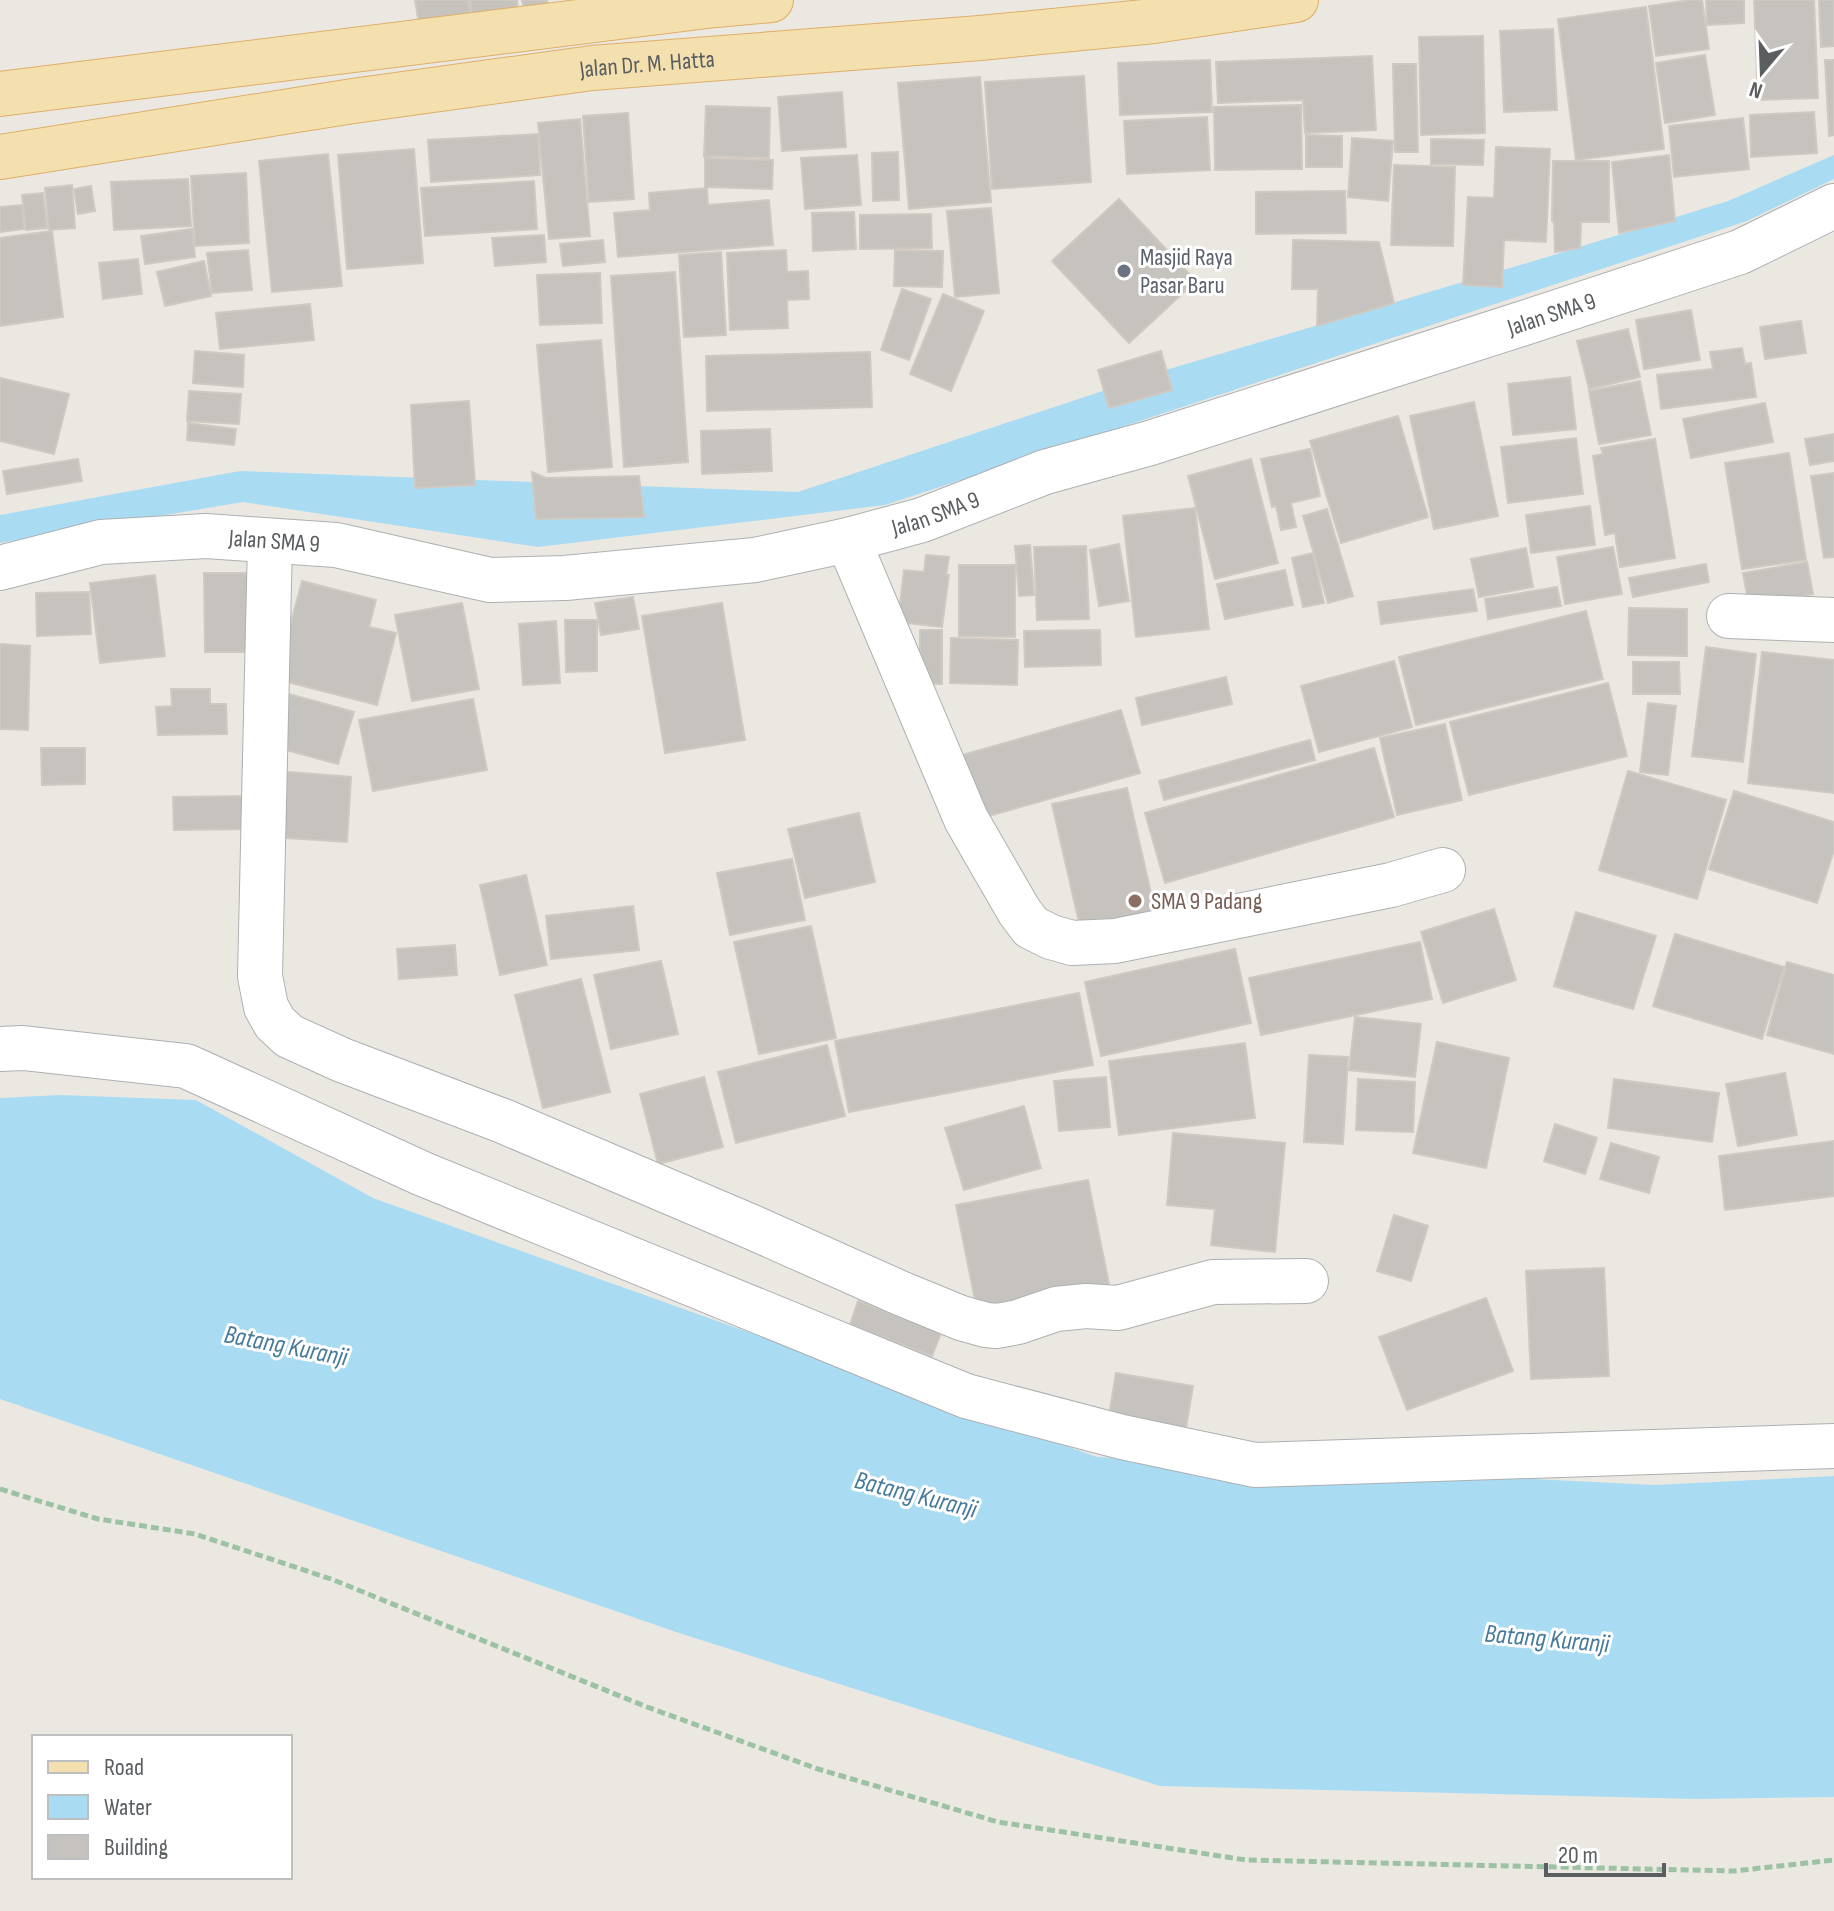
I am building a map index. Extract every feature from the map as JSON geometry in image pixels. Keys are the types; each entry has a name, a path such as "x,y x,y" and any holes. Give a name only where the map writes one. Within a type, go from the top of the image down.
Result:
{"main road":[{"name":"Jalan Dr. M. Hatta","path":"0,94 771,0"},
{"name":"Jalan Dr. M. Hatta","path":"0,157 353,101 592,68 1154,21 1296,0"},
{"path":"347,51 353,101"}],"street":[{"name":"Jalan SMA 9","path":"0,568 101,542 206,536 336,545 490,580 579,577 755,560 922,520 1045,472 1223,420 1740,252 1834,206"},
{"path":"848,540 966,819 1031,927 1072,943 1115,941 1391,885 1443,870"},
{"path":"270,541 260,976 266,1007 275,1023 289,1036 342,1060 503,1121 900,1293 986,1325 1018,1322 1056,1309 1086,1306 1118,1308 1213,1282 1306,1281"},
{"path":"1729,616 1834,620"},
{"path":"8,1037 186,1066 423,1174 966,1396 1122,1437 1255,1465 1834,1446"}],"path":[{"path":"0,1489 98,1519 195,1534 331,1579 647,1707 818,1769 998,1822 1246,1860 1734,1871 1834,1860"}],"water":[{"path":"1834,155 1834,179 1747,221 885,505 538,547 243,502 0,543 0,515 240,471 798,492 1166,370 1728,201"},
{"name":"Batang Kuranji","path":"60,1095 196,1100 373,1198 1097,1457 1654,1485 1834,1476 1834,1797 1697,1799 1160,1786 679,1633 0,1399 0,1098"}],"building":[{"path":"415,0 468,0 471,18 419,25"},
{"path":"470,0 517,0 518,11 472,16"},
{"path":"522,0 547,0 549,10 525,14"},
{"path":"1702,0 1709,49 1656,56 1649,6"},
{"path":"1706,0 1744,0 1744,23 1707,25"},
{"path":"1754,0 1814,0 1818,98 1758,100"},
{"path":"1819,0 1834,0 1834,46 1821,47"},
{"path":"1646,7 1664,149 1576,160 1558,19"},
{"path":"1553,29 1557,110 1504,112 1500,31"},
{"path":"1483,36 1485,133 1421,135 1419,37"},
{"path":"1705,55 1715,115 1665,123 1656,63"},
{"path":"1372,56 1376,130 1305,133 1303,100 1218,103 1216,62"},
{"path":"1210,60 1212,112 1120,115 1118,63"},
{"path":"1825,60 1834,60 1834,135 1829,136"},
{"path":"1393,64 1416,64 1418,152 1395,152"},
{"path":"1084,76 1091,182 992,189 985,82"},
{"path":"980,77 991,202 909,209 898,83"},
{"path":"842,92 846,147 782,151 778,97"},
{"path":"1301,105 1302,169 1215,170 1214,107"},
{"path":"706,106 770,108 769,158 704,156"},
{"path":"1814,112 1817,153 1751,157 1750,115"},
{"path":"628,113 634,199 589,202 583,116"},
{"path":"1207,117 1210,170 1127,174 1124,121"},
{"path":"1743,118 1749,169 1674,177 1669,126"},
{"path":"580,119 590,236 549,239 538,123"},
{"path":"538,134 540,175 431,182 428,140"},
{"path":"1306,135 1342,136 1342,167 1306,167"},
{"path":"1352,138 1393,141 1388,201 1348,197"},
{"path":"1431,139 1484,140 1483,165 1431,164"},
{"path":"1496,147 1550,149 1546,242 1504,240 1502,287 1463,285 1468,197 1494,198"},
{"path":"414,149 423,263 347,269 338,155"},
{"path":"898,152 899,200 873,201 872,153"},
{"path":"328,154 342,286 272,292 259,161"},
{"path":"857,155 861,205 805,209 801,158"},
{"path":"1669,155 1675,221 1619,233 1612,162"},
{"path":"705,158 773,160 772,189 705,187"},
{"path":"1553,161 1609,161 1609,222 1581,222 1580,248 1555,252"},
{"path":"1394,165 1455,167 1453,246 1391,245"},
{"path":"246,173 249,243 195,246 191,176"},
{"path":"188,179 191,226 114,230 111,182"},
{"path":"534,181 537,229 425,236 421,188"},
{"path":"72,185 75,228 49,230 45,188"},
{"path":"91,186 95,211 78,214 74,189"},
{"path":"707,188 708,205 769,200 773,245 618,257 614,213 650,210 649,193"},
{"path":"1345,191 1346,233 1256,234 1256,192"},
{"path":"43,193 47,228 26,230 22,195"},
{"name":"Masjid Raya Pasar Baru","path":"1119,199 1196,281 1129,343 1052,261"},
{"path":"22,205 24,229 0,232 0,207"},
{"path":"991,208 999,293 955,297 947,211"},
{"path":"854,212 856,249 813,251 812,213"},
{"path":"931,214 932,248 860,249 860,215"},
{"path":"192,229 195,257 145,264 141,236"},
{"path":"52,231 63,317 0,326 0,238"},
{"path":"544,235 546,262 495,266 492,238"},
{"path":"603,240 605,262 563,266 560,244"},
{"path":"1293,240 1379,242 1394,303 1317,326 1318,289 1292,289"},
{"path":"248,250 252,290 212,293 207,253"},
{"path":"786,250 787,272 808,271 809,299 787,300 788,328 730,330 727,253"},
{"path":"895,250 943,251 942,287 894,286"},
{"path":"721,252 726,335 684,337 679,255"},
{"path":"138,259 142,294 103,299 99,263"},
{"path":"204,261 211,296 165,306 157,272"},
{"path":"675,272 688,462 624,467 611,276"},
{"path":"600,273 602,323 540,325 537,275"},
{"path":"902,289 931,299 909,360 881,350"},
{"path":"943,294 984,311 951,391 910,374"},
{"path":"310,304 314,340 220,349 216,313"},
{"path":"1691,310 1700,360 1644,369 1636,320"},
{"path":"1801,321 1806,353 1765,359 1760,327"},
{"path":"1628,329 1640,377 1589,389 1577,341"},
{"path":"601,340 612,467 548,472 537,345"},
{"path":"1742,348 1745,364 1751,363 1756,397 1661,409 1657,375 1713,369 1710,352"},
{"path":"195,351 244,355 243,387 193,383"},
{"path":"1161,351 1172,390 1109,408 1098,370"},
{"path":"870,352 872,407 707,411 706,356"},
{"path":"1570,377 1576,429 1513,435 1508,384"},
{"path":"0,378 69,394 54,454 0,441"},
{"path":"1640,381 1651,435 1599,444 1589,391"},
{"path":"189,391 241,394 239,424 187,421"},
{"path":"469,401 475,485 415,488 411,405"},
{"path":"1474,402 1498,516 1434,529 1410,416"},
{"path":"1765,403 1773,442 1691,458 1683,419"},
{"path":"1398,416 1428,517 1341,543 1310,441"},
{"path":"188,423 236,429 234,445 187,440"},
{"path":"770,429 772,471 702,474 701,431"},
{"path":"1834,434 1834,461 1810,465 1805,439"},
{"path":"1576,438 1583,494 1508,503 1501,447"},
{"path":"1655,439 1675,558 1620,567 1615,533 1605,535 1593,456 1603,454 1601,448"},
{"path":"1310,449 1320,496 1291,503 1296,527 1281,530 1276,506 1272,507 1261,459"},
{"path":"1789,453 1806,560 1742,569 1725,463"},
{"path":"78,459 82,481 7,494 3,471"},
{"path":"1251,459 1278,563 1215,579 1188,476"},
{"path":"532,472 546,478 639,476 644,517 536,519"},
{"path":"1834,473 1834,557 1824,558 1811,476"},
{"path":"1590,506 1595,545 1531,553 1526,515"},
{"path":"1195,508 1209,629 1136,637 1123,516"},
{"path":"1327,509 1353,596 1328,603 1303,516"},
{"path":"1119,544 1129,601 1099,606 1090,550"},
{"path":"1030,545 1034,595 1019,596 1015,546"},
{"path":"1086,546 1089,619 1037,620 1034,547"},
{"path":"1613,547 1622,594 1565,604 1557,557"},
{"path":"1526,548 1533,587 1479,597 1471,559"},
{"path":"1313,553 1324,603 1303,607 1292,558"},
{"path":"926,555 949,557 942,627 898,622 904,570 924,572"},
{"path":"1807,562 1813,594 1749,606 1743,573"},
{"path":"1706,564 1709,582 1633,597 1629,578"},
{"path":"959,565 1015,565 1015,637 959,636"},
{"path":"1285,570 1293,605 1225,619 1217,584"},
{"path":"204,573 253,573 253,652 205,652"},
{"path":"155,575 165,656 100,663 90,583"},
{"path":"302,581 376,600 369,627 396,633 377,705 276,679"},
{"path":"1557,587 1561,606 1488,619 1485,599"},
{"path":"1473,589 1477,611 1381,624 1378,602"},
{"path":"89,592 91,634 37,636 36,593"},
{"path":"633,597 639,629 601,635 595,603"},
{"path":"462,603 479,689 412,701 395,615"},
{"path":"722,603 745,740 665,753 642,616"},
{"path":"1629,608 1687,609 1687,656 1628,655"},
{"path":"1586,611 1603,679 1416,725 1399,657"},
{"path":"565,620 597,620 597,671 566,672"},
{"path":"556,621 560,683 523,685 519,624"},
{"path":"920,630 942,630 942,684 920,684"},
{"path":"1100,630 1101,665 1025,667 1024,631"},
{"path":"951,638 1018,640 1017,685 950,683"},
{"path":"0,644 30,646 28,730 0,729"},
{"path":"1706,647 1756,654 1743,762 1692,756"},
{"path":"1762,652 1834,660 1834,793 1748,783"},
{"path":"1394,661 1412,727 1319,752 1301,686"},
{"path":"1633,662 1679,662 1680,694 1633,694"},
{"path":"1226,677 1232,704 1142,725 1136,698"},
{"path":"1608,683 1627,756 1469,795 1450,722"},
{"path":"171,689 210,689 210,704 226,704 227,734 158,735 156,707 172,706"},
{"path":"289,694 354,712 338,764 275,747"},
{"path":"473,699 487,770 373,791 359,720"},
{"path":"1648,703 1676,706 1668,775 1640,772"},
{"path":"1121,710 1140,773 978,819 959,756"},
{"path":"1445,724 1462,800 1397,815 1380,738"},
{"path":"1310,740 1315,760 1164,800 1159,781"},
{"path":"41,748 85,748 85,784 42,785"},
{"path":"1374,748 1394,817 1165,883 1145,813"},
{"path":"276,771 351,777 347,842 272,837"},
{"path":"1628,771 1726,800 1697,899 1599,870"},
{"path":"1127,788 1158,924 1083,940 1052,804"},
{"path":"1734,791 1834,822 1834,850 1817,903 1709,869"},
{"path":"250,796 251,829 174,830 173,797"},
{"path":"859,813 875,882 805,898 788,829"},
{"path":"792,859 805,920 730,935 717,873"},
{"path":"526,875 547,965 500,975 480,885"},
{"path":"633,906 639,950 551,959 546,916"},
{"path":"1494,909 1516,980 1443,1003 1421,932"},
{"path":"1576,912 1656,936 1633,1009 1554,986"},
{"path":"811,926 836,1038 759,1054 734,942"},
{"path":"1675,934 1784,967 1762,1039 1653,1006"},
{"path":"1420,942 1432,999 1261,1035 1249,978"},
{"path":"455,945 457,975 399,979 397,949"},
{"path":"1235,949 1251,1023 1101,1056 1085,982"},
{"path":"661,961 678,1034 611,1049 594,975"},
{"path":"1787,962 1834,975 1834,1054 1767,1035"},
{"path":"581,979 610,1092 543,1108 515,995"},
{"path":"1079,993 1093,1065 849,1112 835,1041"},
{"path":"1355,1017 1421,1024 1415,1077 1349,1070"},
{"path":"1437,1042 1509,1058 1486,1168 1413,1153"},
{"path":"1245,1043 1255,1118 1119,1135 1109,1061"},
{"path":"827,1045 845,1116 736,1143 718,1072"},
{"path":"1309,1055 1348,1057 1343,1144 1304,1142"},
{"path":"1785,1073 1797,1135 1738,1146 1726,1084"},
{"path":"704,1077 723,1147 658,1164 640,1094"},
{"path":"1106,1077 1110,1127 1059,1131 1054,1081"},
{"path":"1358,1079 1415,1082 1413,1132 1356,1130"},
{"path":"1614,1079 1719,1093 1712,1142 1608,1128"},
{"path":"1024,1106 1041,1168 964,1190 945,1128"},
{"path":"1555,1124 1597,1138 1585,1174 1544,1161"},
{"path":"1173,1133 1285,1143 1275,1252 1211,1245 1215,1209 1167,1205"},
{"path":"1834,1141 1834,1196 1725,1210 1719,1156"},
{"path":"1611,1143 1659,1157 1649,1193 1600,1179"},
{"path":"1088,1180 1110,1289 978,1315 956,1205"},
{"path":"1394,1215 1428,1226 1411,1281 1377,1271"},
{"path":"1604,1268 1609,1376 1531,1379 1526,1271"},
{"path":"1486,1298 1513,1371 1407,1410 1379,1337"},
{"path":"858,1301 941,1333 932,1356 850,1325"},
{"path":"1116,1373 1193,1386 1186,1428 1109,1415"}],"place":[{"name":"Masjid Raya Pasar Baru","path":"1124,271"},
{"name":"SMA 9 Padang","path":"1135,901"}]}
